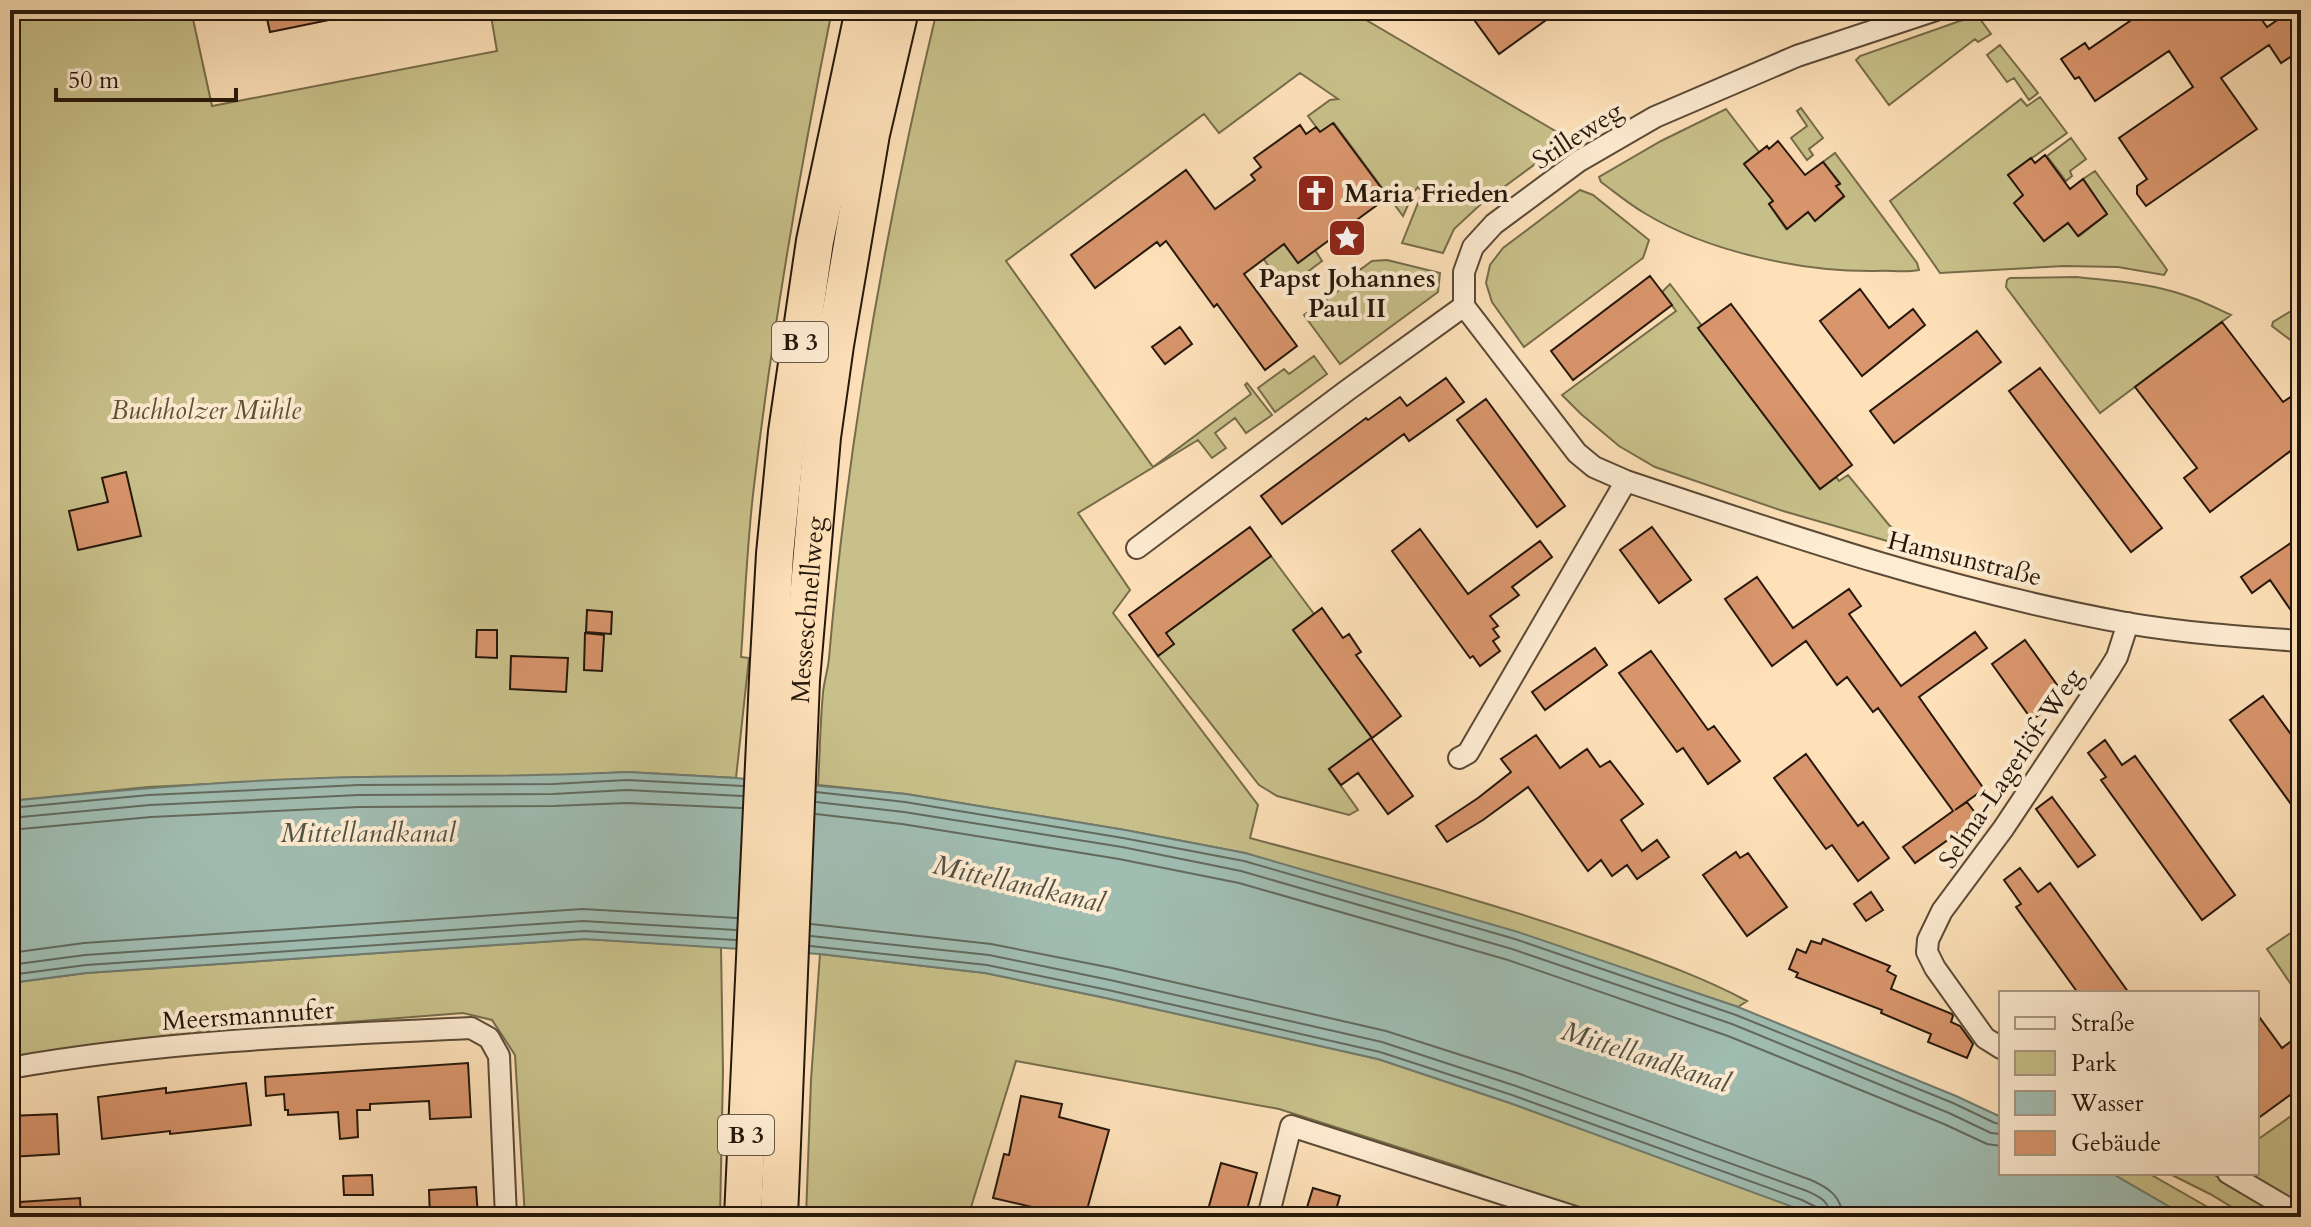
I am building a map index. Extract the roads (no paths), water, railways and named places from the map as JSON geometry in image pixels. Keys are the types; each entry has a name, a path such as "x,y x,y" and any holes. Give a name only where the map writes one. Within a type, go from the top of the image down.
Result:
{"highway":[{"name":"Messeschnellweg","path":"779,1217 786,1057 785,679 775,554 787,432 815,241 864,10"},
{"name":"Messeschnellweg","path":"743,1217 750,1053 785,679 835,345 871,134 900,10"}],"street":[{"name":"Stilleweg","path":"1464,306 1464,272 1473,247 1494,224 1579,161 1655,117 1716,90 1797,56 1936,10"},
{"name":"Hamsunstraße","path":"1464,306 1577,453 1594,467 1626,481 1849,555 2020,600 2128,623 2301,641"},
{"path":"1137,548 1464,306"},
{"path":"1459,758 1468,753 1626,481"},
{"name":"Selma-Lagerlöf-Weg","path":"1999,1047 1985,1038 1935,968 1927,952 1928,940 1942,911 2003,829 2109,670 2117,657 2128,623"},
{"name":"Meersmannufer","path":"10,1068 157,1048 274,1037 471,1028 489,1038 499,1056 506,1217"},
{"path":"1268,1217 1291,1126 1575,1217"},
{"path":"2231,1175 2301,1216"}],"water":[{"name":"Mittellandkanal","path":"627,772 736,778 906,794 1245,853 1518,932 1738,1007 1999,1116 1999,1175 2114,1175 2187,1217 1820,1217 1510,1103 1378,1059 985,973 820,954 585,939 86,973 10,983 10,801 273,780"}],"place":[{"name":"Maria Frieden","path":"1316,193"},
{"name":"Papst Johannes Paul II","path":"1347,238"}],"park label":[{"name":"Buchholzer Mühle","path":"206,410"}]}
